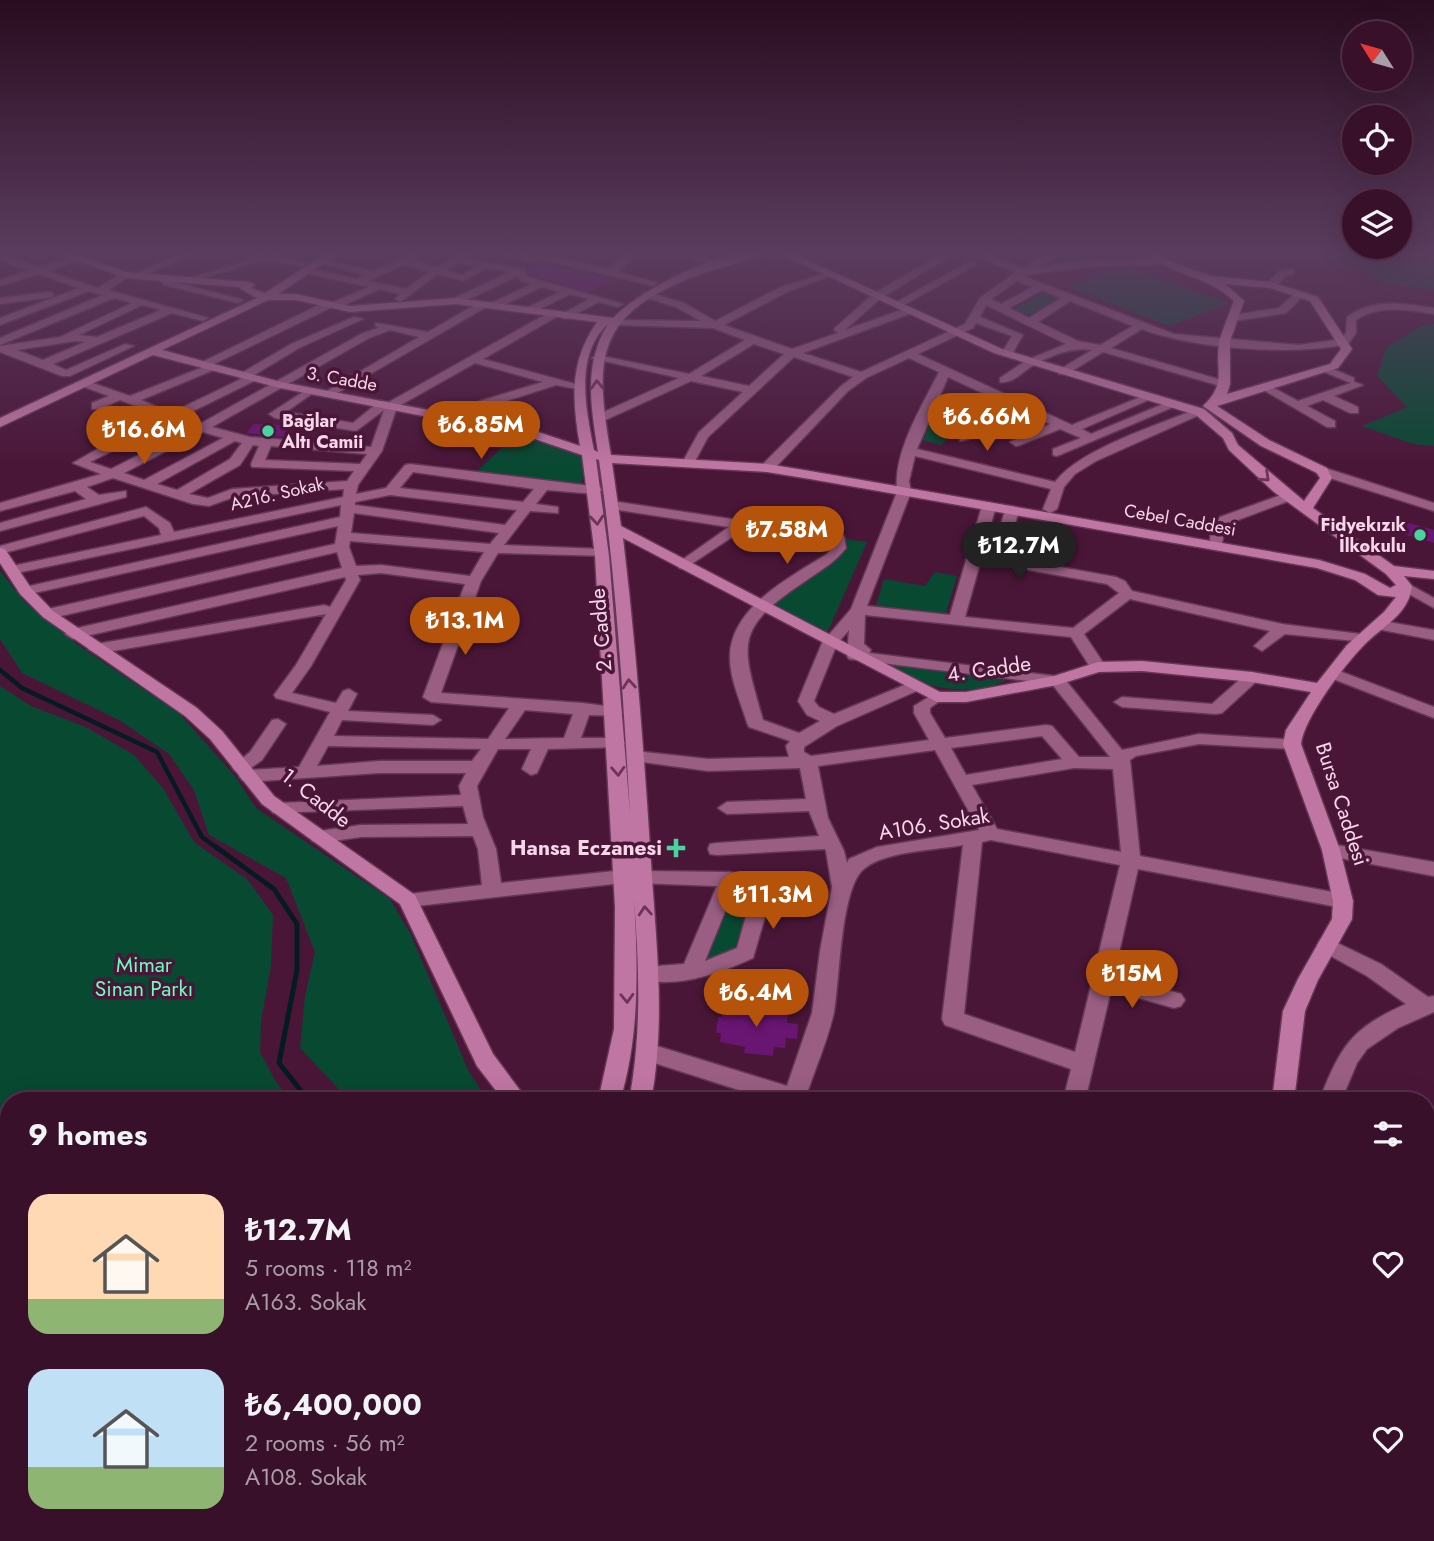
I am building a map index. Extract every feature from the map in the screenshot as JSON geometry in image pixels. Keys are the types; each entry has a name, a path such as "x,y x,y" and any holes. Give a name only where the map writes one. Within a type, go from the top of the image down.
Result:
{"main road":[{"path":"0,413 133,347 191,323"},
{"path":"0,423 205,323"},
{"name":"2. Cadde","path":"602,323 589,339 582,360 579,388 595,490 616,743 633,878 650,973 647,1052 640,1092"},
{"name":"2. Cadde","path":"612,1092 620,1069 628,1011 635,756 612,505 596,387 597,358 603,340 616,323"},
{"path":"935,323 1007,354 1063,372 1172,405 1209,406 1326,369 1342,357 1347,349 1331,323"},
{"path":"1209,406 1224,384 1225,341 1232,323"},
{"name":"3. Cadde","path":"152,351 280,385 455,417 550,440 607,460"},
{"path":"1209,406 1267,444 1322,471 1326,478 1306,509"},
{"path":"1209,406 1233,447 1289,496 1391,571 1405,586 1392,593 1383,592"},
{"path":"550,440 574,430 582,415"},
{"path":"1233,447 1236,441 1245,440 1267,444"},
{"name":"Cebel Caddesi","path":"607,460 689,461"},
{"name":"Cebel Caddesi","path":"607,460 769,466 902,488 1319,564 1360,577 1383,592"},
{"name":"Cebel Caddesi","path":"1002,506 1049,509 1360,567 1434,575"},
{"name":"4. Cadde","path":"614,528 830,643 855,651 914,687 937,697 966,697 1057,680 1098,667 1142,666 1329,682"},
{"path":"1348,538 1360,567 1381,578 1383,592 1377,625"},
{"name":"1. Cadde","path":"0,551 25,591 48,614 73,634 191,712 216,735 268,800 408,900 485,1060 510,1092"},
{"name":"Bursa Caddesi","path":"1284,1092 1294,1011 1342,919 1343,901 1331,850 1293,744 1294,730 1360,639 1397,608 1405,593 1405,586"}],"street":[{"path":"2,347 53,323"},
{"path":"63,339 94,323"},
{"path":"41,365 142,323"},
{"path":"96,406 126,398 208,366 295,323"},
{"path":"351,323 295,346 248,377 79,463 198,501 209,502 232,493 348,502 509,530"},
{"path":"371,323 431,336"},
{"path":"328,394 455,323"},
{"path":"309,391 275,414 356,427 388,405 544,323"},
{"path":"647,323 719,323"},
{"path":"711,323 753,340 862,376"},
{"path":"831,337 847,323"},
{"path":"689,461 704,435 792,353 873,323"},
{"path":"769,466 844,389 862,376 971,323"},
{"path":"987,323 1018,335 1007,354"},
{"path":"1032,323 1075,344 1100,348 1224,384"},
{"path":"1136,323 1172,337 1225,341 1274,331"},
{"path":"1249,323 1274,331 1299,348 1344,342 1352,333 1351,323"},
{"path":"1274,331 1277,323"},
{"path":"1063,372 1141,325"},
{"path":"0,507 78,487 112,474 202,428 365,336 389,327"},
{"path":"1170,368 1172,337"},
{"path":"2,347 63,339 102,341 133,347"},
{"path":"601,418 691,377 753,340"},
{"path":"1004,380 1031,362 1075,344"},
{"path":"2,347 66,374 133,347"},
{"path":"908,354 1091,438"},
{"path":"597,358 751,390"},
{"path":"472,359 579,388"},
{"path":"1297,405 1354,383 1326,369"},
{"path":"945,371 909,451 902,488 858,610 855,651 875,658 1057,680 1121,760 1132,860 1101,979 1076,1092"},
{"path":"455,417 484,404 557,381"},
{"path":"83,383 153,408 98,429 108,449"},
{"path":"1266,388 1331,424"},
{"path":"1324,396 1354,410"},
{"path":"973,408 1001,397"},
{"path":"1016,442 1147,397"},
{"path":"388,405 376,451 348,502 342,542 353,580 303,666 282,695 337,712 425,720 407,742"},
{"path":"1057,452 1172,405"},
{"path":"1049,509 1058,487 1070,471 1092,458 1209,406"},
{"path":"964,438 978,429 1029,409"},
{"path":"202,428 249,441 376,451"},
{"path":"146,484 232,438"},
{"path":"178,495 236,462 249,441"},
{"path":"267,442 257,464 365,468"},
{"path":"909,451 1058,487"},
{"path":"206,452 236,462"},
{"path":"390,491 410,468 543,486 595,490"},
{"path":"1322,471 1434,507"},
{"path":"543,486 493,549 474,581 430,697 614,712"},
{"path":"78,487 97,500"},
{"name":"A216. Sokak","path":"12,570 348,502 390,491 553,510"},
{"path":"0,527 121,494"},
{"path":"1217,540 1218,529 1225,520 1289,496"},
{"path":"25,591 348,502"},
{"path":"612,505 839,539 839,548 832,556 761,607 743,634 738,654 755,723 800,739"},
{"path":"1002,506 1003,556 1020,564 1111,580 1120,584 1127,594 1282,629 1360,639"},
{"path":"956,620 1002,506"},
{"path":"0,551 146,511 165,526 169,538"},
{"path":"684,565 739,526"},
{"path":"48,614 342,542 601,553"},
{"path":"416,573 439,546"},
{"path":"73,634 350,571 381,569 474,581"},
{"path":"96,649 316,611 304,582"},
{"path":"1405,586 1434,604"},
{"path":"858,610 1076,633 1127,594"},
{"path":"835,722 813,711 806,701 830,643 858,610"},
{"path":"1377,625 1434,635"},
{"path":"1262,646 1282,629"},
{"path":"1076,633 1098,667"},
{"path":"1122,702 1216,709 1252,677"},
{"path":"1329,682 1434,713"},
{"path":"842,887 831,842 817,805 808,762 796,754 795,746 800,739 914,687"},
{"path":"305,772 349,694"},
{"path":"937,697 922,706 922,713 962,781 982,835 953,1019 1082,1064"},
{"path":"493,892 487,849 479,830 468,786 477,767 521,703"},
{"path":"571,742 583,708"},
{"path":"245,771 278,724"},
{"path":"635,756 709,765 808,762 1046,730 1074,762"},
{"path":"962,781 1074,762 1111,764 1131,752 1199,739 1293,744"},
{"path":"324,740 494,744 616,743"},
{"path":"531,769 542,743"},
{"path":"245,771 477,767"},
{"path":"279,808 470,800"},
{"path":"727,808 817,805"},
{"path":"319,837 361,831 479,830"},
{"name":"A106. Sokak","path":"799,1092 823,1013 830,951 842,887 856,864 877,853 982,835 1132,860 1343,901"},
{"path":"717,849 831,842"},
{"path":"1331,850 1434,869"},
{"path":"408,900 633,878 729,880 764,886 746,953 715,967 650,973"},
{"path":"691,971 729,880"},
{"path":"1327,945 1374,970 1429,1005"},
{"path":"1101,979 1174,1000"},
{"path":"1334,1092 1354,1048 1383,1026 1429,1005"},
{"path":"647,1052 772,1092"}],"green space":[{"path":"1434,324 1434,446 1413,444 1362,426 1407,407 1377,376 1386,348 1421,326"},
{"path":"940,394 956,404 961,402 982,413 973,416 941,445 919,439"},
{"path":"520,431 588,452 581,485 476,472"},
{"path":"846,539 867,542 829,629 824,633 774,609 774,604 826,566 842,548"},
{"path":"0,571 25,602 78,645 180,714 235,776 256,808 390,899 411,935 469,1072 482,1092 342,1092 300,1048 305,996 315,952 286,878 209,835 194,790 169,754 119,720 22,673 0,639"},
{"path":"935,572 957,576 945,616 876,606 884,579 925,586"},
{"path":"890,665 1006,680 979,688 946,688 915,680"},
{"name":"Mimar Sinan Parkı","path":"0,686 31,706 86,727 134,755 163,788 194,842 248,880 273,915 271,966 261,1021 260,1052 284,1092 0,1092"},
{"path":"734,886 754,889 734,952 718,960 704,959"}],"building":[{"name":"Bağlar Altı Camii","path":"254,424 292,425 284,437 246,433"},
{"name":"Fidyekızık İlkokulu","path":"1392,518 1434,530 1434,543 1385,529"},
{"path":"753,1003 778,1006 777,1013 788,1014 787,1023 798,1024 797,1039 786,1038 785,1048 774,1047 773,1056 744,1053 745,1047 720,1042 721,1033 716,1033 718,1017 722,1017 723,1010 753,1010"}],"waterway":[{"path":"0,670 22,688 157,752 202,837 218,849"},
{"path":"216,847 274,889 297,924 297,970 279,1063 302,1092"}],"place":[{"name":"Bağlar Altı Camii","path":"268,431"},
{"name":"Fidyekızık İlkokulu","path":"1420,535"},
{"name":"Hansa Eczanesi","path":"676,848"}]}
